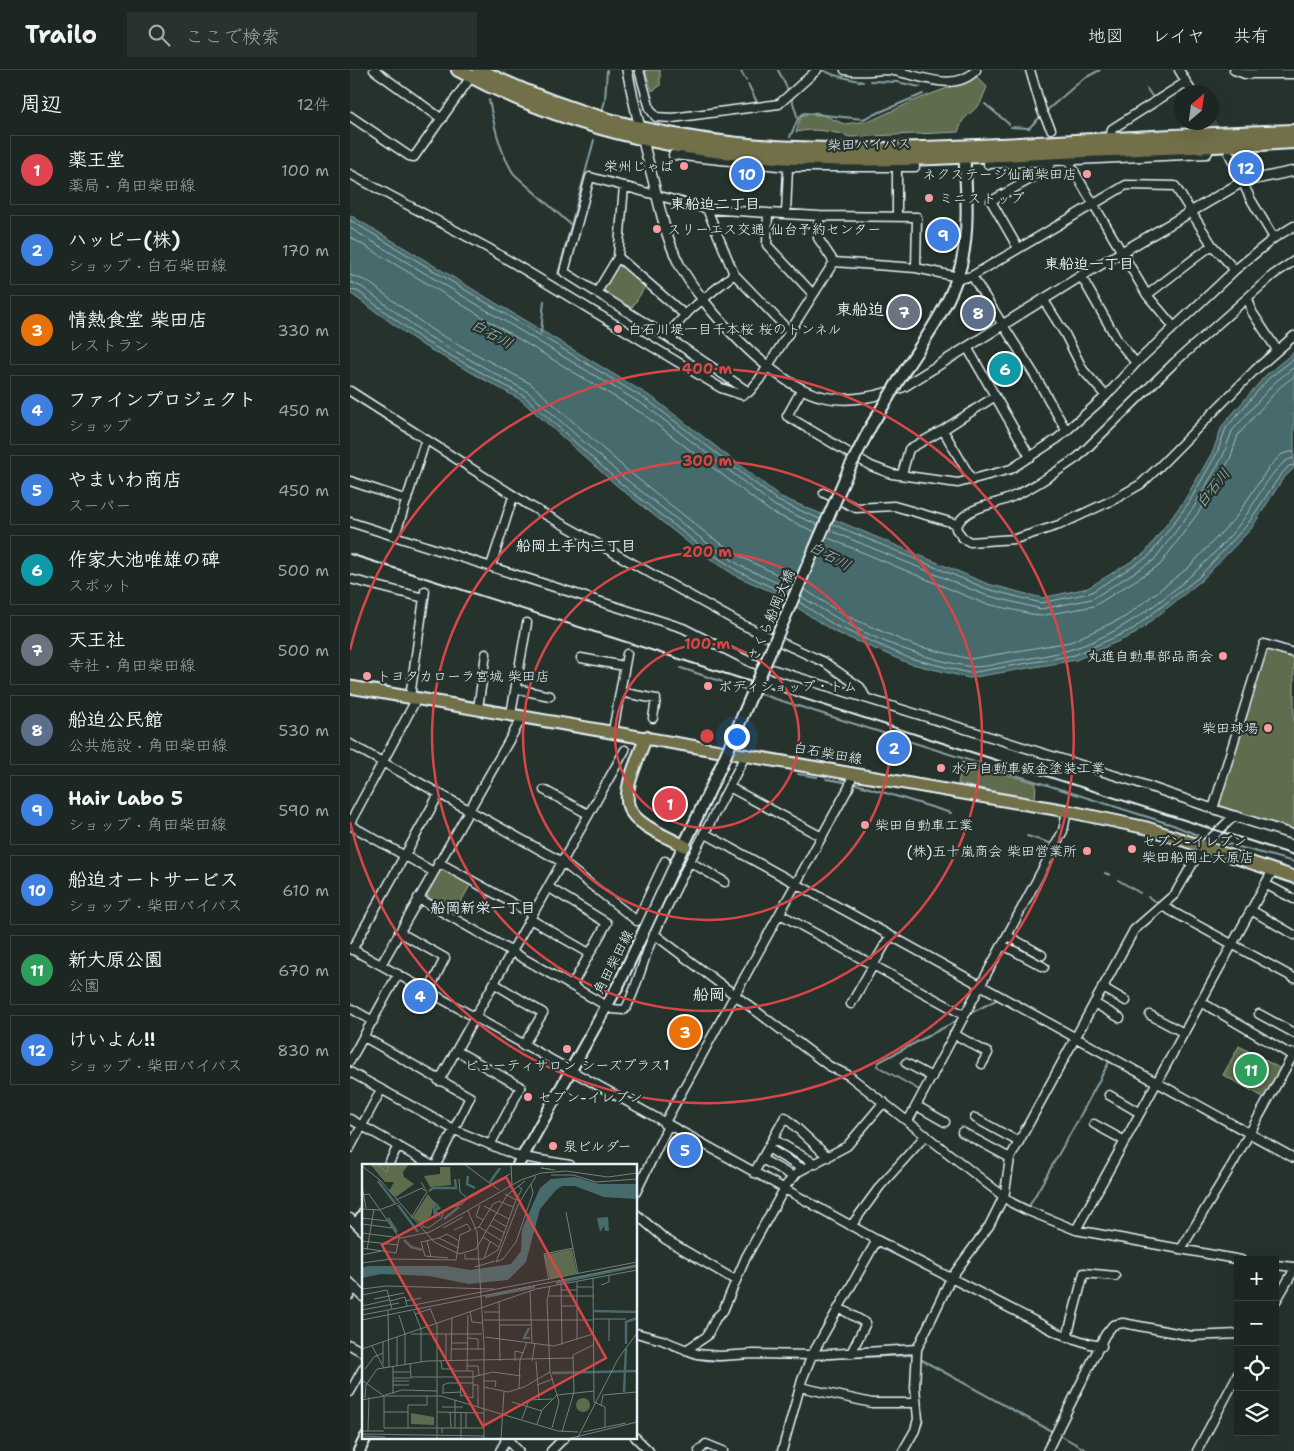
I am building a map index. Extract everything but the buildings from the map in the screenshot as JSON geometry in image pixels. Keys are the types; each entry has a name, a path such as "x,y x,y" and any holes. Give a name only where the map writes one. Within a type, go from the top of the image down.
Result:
{"highway":[{"name":"柴田バイパス","path":"458,70 475,74 511,97 556,115 641,134 717,157 897,163 964,152 1110,140 1294,132"},
{"name":"柴田バイパス","path":"641,134 712,143 800,150 964,152 1054,157 1211,145 1294,142"}],"main road":[{"path":"958,277 966,234 964,152"},
{"name":"さくら船岡大橋","path":"721,766 849,469 870,426 941,313 958,277"},
{"name":"白石柴田線","path":"350,687 1067,811 1146,828 1294,877"},
{"path":"646,737 627,792 629,810 643,826 685,846"},
{"name":"角田柴田線","path":"520,1162 607,1006 685,846 721,766"},
{"path":"359,1451 366,1438"}],"street":[{"path":"374,70 442,119"},
{"path":"628,70 656,196 679,263 703,300 768,367 802,389 831,398 882,395 905,386 1043,299 1242,182 1294,171"},
{"path":"639,70 650,109 656,118 672,118 779,104 817,70"},
{"path":"845,70 888,70 950,83 970,76 976,70"},
{"path":"1030,70 1042,111 1051,129"},
{"path":"1179,70 1188,85"},
{"path":"1234,70 1245,74 1294,74"},
{"path":"350,116 409,156 414,157 475,74"},
{"path":"1110,140 1112,129 1186,82"},
{"path":"1229,153 1242,182 1274,238"},
{"path":"673,155 717,157 788,167 897,163 916,167"},
{"path":"988,164 1054,157"},
{"path":"1018,248 991,201 1047,170 1054,157"},
{"path":"897,163 897,217"},
{"path":"1071,166 1147,295 1174,327"},
{"path":"786,214 788,167"},
{"path":"350,174 488,248 660,354 733,394 742,395 749,392 768,367 834,262"},
{"path":"749,392 666,336 564,272 590,177 707,209 819,216 917,217 916,268"},
{"path":"834,262 916,268 958,277 972,276 1126,185 1175,186 1212,245 1235,270"},
{"path":"597,292 618,256 624,186"},
{"path":"707,209 734,274 789,331"},
{"path":"768,213 767,245 813,294"},
{"path":"819,216 818,238 834,262"},
{"path":"802,389 787,416 871,466 892,474 958,483 1011,468 1030,457 1066,430 1106,396 1136,363 1235,270 1274,238 1294,226"},
{"path":"1147,295 1212,245"},
{"path":"618,256 685,315"},
{"path":"1294,261 1273,275 1175,362 1078,457 1007,499 975,509 957,524 958,534 970,542 1015,539 1059,525 1115,500 1140,484 1159,467 1294,336"},
{"path":"666,336 685,315 734,274"},
{"path":"972,276 1066,430"},
{"path":"1081,276 1118,341 1136,363"},
{"path":"1248,298 1252,312 1278,350"},
{"path":"1043,299 1065,334 1082,370 1106,396"},
{"path":"966,347 1030,457"},
{"path":"350,391 530,506 743,625 824,662 860,687 866,698"},
{"path":"902,474 909,448 943,430 994,396"},
{"path":"943,430 972,480"},
{"path":"395,536 424,445"},
{"path":"350,481 406,500"},
{"path":"824,493 856,508 894,506 939,521 957,524"},
{"path":"491,566 512,500"},
{"path":"350,522 683,628 752,663 1294,835"},
{"path":"350,579 424,595 413,697 384,763 350,824 432,872"},
{"path":"511,714 527,623"},
{"path":"1213,809 1264,644 1294,653"},
{"path":"478,708 486,654"},
{"path":"613,731 627,654"},
{"path":"581,658 624,666"},
{"path":"516,690 550,696"},
{"path":"620,692 656,699 653,718"},
{"path":"381,965 432,872 523,716"},
{"path":"350,744 562,862 638,921 665,861"},
{"path":"439,1081 625,750"},
{"path":"418,898 607,1006 617,1011 626,1008 654,934 746,754"},
{"path":"638,1188 666,1125 734,996 849,787 854,773"},
{"path":"729,788 822,837"},
{"path":"544,790 588,814"},
{"path":"350,959 352,950 439,794"},
{"path":"908,1120 1004,945 1063,831 1067,811"},
{"path":"903,1451 915,1430 918,1420 916,1403 917,1350 951,1278 989,1226 1005,1192 1010,1158 1134,930 1176,894 1203,846 1234,816"},
{"path":"704,833 1294,1158"},
{"path":"438,862 589,953"},
{"path":"690,862 725,882"},
{"path":"1076,1230 1273,870"},
{"path":"1265,884 1294,900"},
{"path":"548,887 607,922 572,985"},
{"path":"1162,906 1294,978"},
{"path":"1251,910 1294,935"},
{"path":"780,914 875,964 964,1015"},
{"path":"399,932 445,958 428,992"},
{"path":"654,934 829,1066 848,1075 1003,1195 1026,1210 1076,1230 1234,1259"},
{"path":"852,1004 890,936"},
{"path":"1008,936 1042,955"},
{"path":"1004,945 1044,967"},
{"path":"352,950 877,1240 1067,1337 1102,1346"},
{"path":"350,1060 398,974"},
{"path":"495,984 543,1013 523,1046"},
{"path":"1102,988 1126,1001"},
{"path":"1181,1249 1250,1133 1293,1054 1200,1002"},
{"path":"1094,1003 1120,1018"},
{"path":"350,1008 373,1021"},
{"path":"1150,1014 1184,1033"},
{"path":"1259,1014 1294,1033"},
{"path":"954,1034 988,1053 982,1064"},
{"path":"364,1037 470,1097 437,1164"},
{"path":"457,1051 521,1087 490,1145"},
{"path":"906,1063 932,1077"},
{"path":"350,1072 455,1130 490,1145 520,1162 553,1164"},
{"path":"350,1148 381,1090"},
{"path":"1109,1095 1140,1113"},
{"path":"686,1350 707,1336 716,1318 723,1311 735,1280 784,1188 803,1169 816,1164 847,1146 884,1102"},
{"path":"916,1106 945,1122"},
{"path":"754,1173 785,1117 828,1157"},
{"path":"975,1118 1020,1142"},
{"path":"350,1119 428,1164"},
{"path":"1094,1124 1125,1141"},
{"path":"962,1132 1010,1158"},
{"path":"851,1226 881,1185 926,1135"},
{"path":"773,1139 816,1164"},
{"path":"389,1164 398,1146"},
{"path":"768,1148 803,1169"},
{"path":"762,1159 794,1176"},
{"path":"356,1224 362,1214"},
{"path":"350,1218 362,1230"},
{"path":"638,1219 665,1239 735,1280"},
{"path":"782,1451 800,1387 812,1355 877,1240"},
{"path":"1276,1301 1294,1268 1279,1266"},
{"path":"1067,1337 1084,1273 1115,1276"},
{"path":"351,1288 362,1296"},
{"path":"839,1308 866,1323 851,1353"},
{"path":"1047,1451 1110,1329 1114,1325 1123,1322 1192,1336 1234,1334"},
{"path":"638,1334 662,1340 697,1354 718,1356 753,1354 812,1355 917,1350"},
{"path":"350,1345 362,1352"},
{"path":"350,1392 362,1371"},
{"path":"1197,1451 1234,1382"},
{"path":"800,1387 872,1403 916,1403"},
{"path":"500,1451 507,1438 518,1451"},
{"path":"551,1451 564,1438"},
{"path":"637,1438 649,1451"},
{"path":"699,1451 706,1444 723,1451"}],"green space":[{"path":"645,70 660,70 660,86 652,91"},
{"path":"977,77 987,87 980,104 963,120 958,132 850,137 823,131 796,132 801,116 816,112 844,124 870,121 918,99"},
{"path":"621,264 645,287 631,309 602,289 616,265"},
{"name":"柴田球場","path":"1266,647 1294,656 1294,829 1221,806 1219,801"},
{"path":"962,762 1036,783 1035,799 958,784"},
{"path":"438,868 442,868 471,884 454,913 424,894"},
{"path":"1239,1046 1281,1069 1265,1098 1223,1075"}],"water":[{"name":"白石川","path":"350,215 653,398 781,497 988,584 1042,598 1088,588 1145,553 1184,501 1213,451 1222,426 1266,375 1294,352 1294,468 1282,480 1251,529 1202,580 1135,634 1076,660 969,678 908,663 833,631 775,593 736,576 700,552 616,485 521,400 422,345 350,293"}],"pier":[{"path":"824,513 836,518 796,609 785,602"}],"waterway":[{"path":"602,112 605,100 607,70"},
{"path":"740,70 746,80"},
{"path":"778,70 789,92"},
{"path":"822,70 863,82"},
{"path":"1045,112 1083,79 1100,70"},
{"path":"870,81 897,82 920,87"},
{"path":"748,84 758,104"},
{"path":"1147,89 1154,99"},
{"path":"798,118 804,113 863,119 923,94"},
{"path":"790,137 798,119 791,96"},
{"path":"489,100 501,148 514,174 571,225"},
{"path":"985,104 1009,124"},
{"path":"1011,127 1029,128 1041,116"},
{"path":"558,274 594,140"},
{"path":"1224,152 1229,164"},
{"path":"541,333 544,301"},
{"path":"681,668 750,691"},
{"path":"757,693 1173,825 1202,837"},
{"path":"875,697 887,701"},
{"path":"798,774 817,777"},
{"path":"826,779 844,782"},
{"path":"856,784 951,813"},
{"path":"1027,836 1053,844"},
{"path":"1221,842 1294,862"},
{"path":"1105,873 1110,875"},
{"path":"1118,880 1140,893"},
{"path":"1148,897 1157,902"},
{"path":"1169,905 1185,914"},
{"path":"969,1014 1000,998"},
{"path":"921,1091 877,1066 879,1062 960,1019"},
{"path":"1079,1118 1109,1062"},
{"path":"1028,1208 1078,1120"},
{"path":"663,1345 698,1359 715,1361 735,1359"},
{"path":"816,1359 913,1355"},
{"path":"765,1358 805,1359"},
{"path":"922,1360 1053,1432"},
{"path":"1058,1434 1088,1451"}],"tunnel":[{"path":"1216,130 1219,136"}],"railway":[{"path":"350,554 1294,855"}],"place":[{"name":"栄州じゃぱ","path":"684,166"},
{"name":"けいよん!!","path":"1246,168"},
{"name":"船迫オートサービス","path":"747,174"},
{"name":"ネクステージ仙南柴田店","path":"1087,174"},
{"name":"ミニストップ","path":"929,198"},
{"name":"スリーエス交通 仙台予約センター","path":"657,229"},
{"name":"Hair Labo 5","path":"943,235"},
{"name":"天王社","path":"904,312"},
{"name":"船迫公民館","path":"978,313"},
{"name":"白石川堤一目千本桜 桜のトンネル","path":"618,329"},
{"name":"作家大池唯雄の碑","path":"1005,369"},
{"name":"丸進自動車部品商会","path":"1223,656"},
{"name":"トヨタカローラ宮城 柴田店","path":"367,676"},
{"name":"ボディショップ・トム","path":"708,686"},
{"name":"柴田球場","path":"1268,728"},
{"name":"ハッピー(株)","path":"894,748"},
{"name":"水戸自動車鈑金塗装工業","path":"941,768"},
{"name":"薬王堂","path":"670,804"},
{"name":"柴田自動車工業","path":"865,825"},
{"name":"セブン-イレブン 柴田船岡上大原店","path":"1132,849"},
{"name":"(株)五十嵐商会 柴田営業所","path":"1087,851"},
{"name":"ファインプロジェクト","path":"420,996"},
{"name":"情熱食堂 柴田店","path":"685,1032"},
{"name":"ビューティサロン シーズプラス1","path":"567,1049"},
{"name":"新大原公園","path":"1251,1070"},
{"name":"セブン-イレブン","path":"528,1097"},
{"name":"泉ビルダー","path":"553,1146"},
{"name":"やまいわ商店","path":"685,1150"}],"district":[{"name":"東船迫二丁目","path":"715,204"},
{"name":"東船迫一丁目","path":"1089,264"},
{"name":"東船迫","path":"860,309"},
{"name":"船岡土手内三丁目","path":"576,546"},
{"name":"船岡新栄一丁目","path":"483,908"},
{"name":"船岡","path":"709,994"}]}
